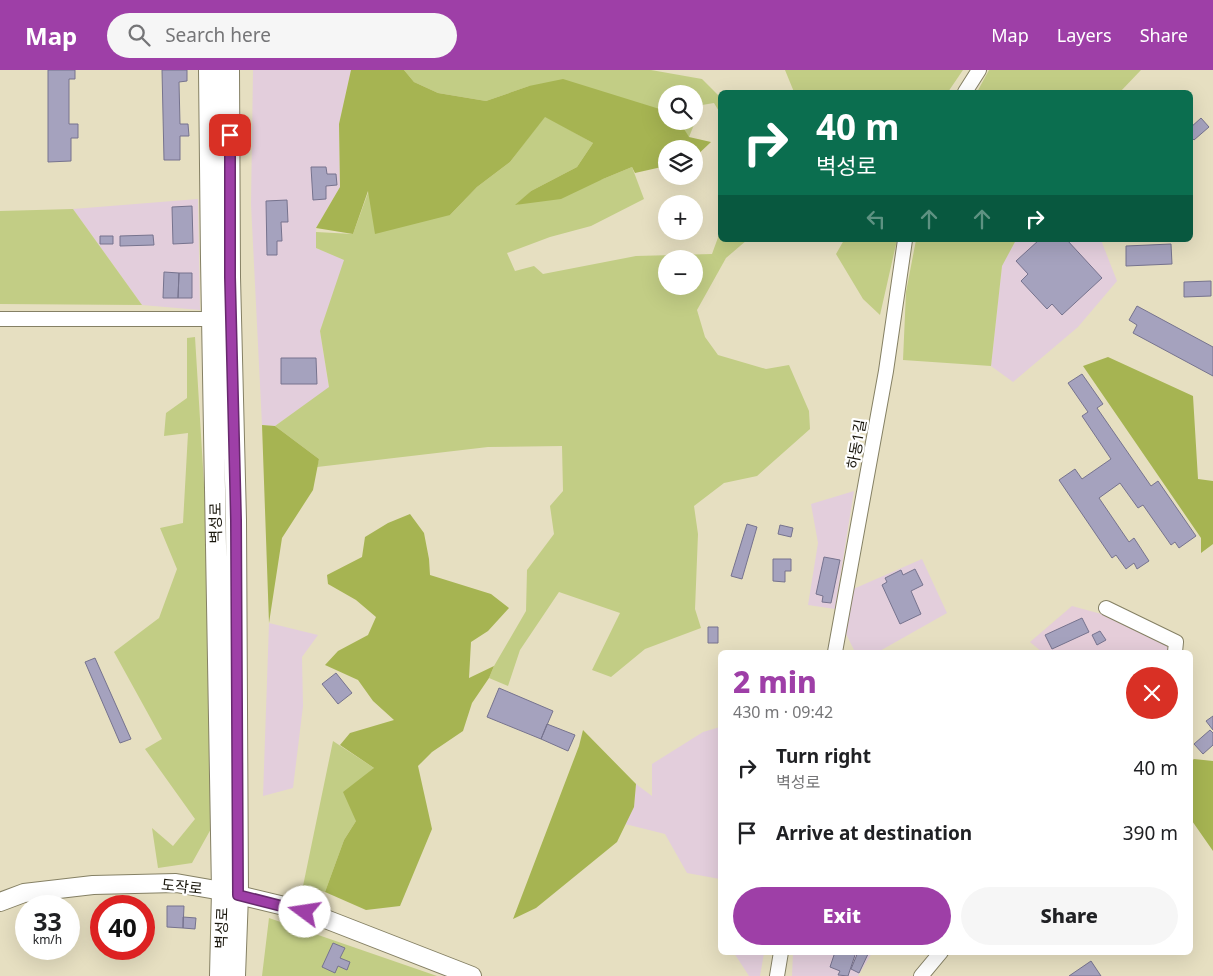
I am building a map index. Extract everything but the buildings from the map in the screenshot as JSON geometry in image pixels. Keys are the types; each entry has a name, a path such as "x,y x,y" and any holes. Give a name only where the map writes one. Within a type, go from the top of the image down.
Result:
{"main road":[{"name":"벽성로","path":"209,70 212,319 230,893 235,976"},
{"name":"벽성로","path":"220,976 230,893 236,520 229,70"}],"street":[{"path":"966,90 979,70"},
{"name":"하동1길","path":"835,650 886,371 905,242"},
{"path":"0,319 212,319"},
{"path":"1106,608 1176,642 1175,650"},
{"name":"도작로","path":"0,902 24,893 93,885 176,883 230,893 305,912 472,976"},
{"path":"776,976 780,955"},
{"path":"921,976 938,955"}],"shaded area":[{"path":"253,70 351,70 339,124 340,187 316,228 316,248 345,260 320,331 329,388 275,426 262,425 251,204"},
{"path":"198,199 200,310 142,305 73,209"},
{"path":"1015,242 1102,242 1117,281 1078,327 1013,382 991,366 1002,265"},
{"path":"854,491 835,609 808,605 818,543 811,504"},
{"path":"922,559 947,613 882,650 854,650 843,628 851,590"},
{"path":"1072,606 1178,635 1179,650 1040,650 1030,642"},
{"path":"269,623 318,635 302,657 303,706 293,788 263,796"},
{"path":"718,728 718,879 687,873 665,834 625,824 634,807 636,784 652,796 652,764 703,732"},
{"path":"735,955 764,955 760,976 749,976"},
{"path":"793,955 871,955 858,976 792,976"}],"green space":[{"path":"351,70 404,70 414,82 438,93 486,101 529,86 563,79 658,109 658,130 685,130 689,137 702,140 658,140 658,168 635,173 632,167 561,199 515,205 531,191 577,167 593,143 545,117 510,162 477,187 450,215 375,234 368,191 353,234 316,228 340,187 339,124"},
{"path":"404,70 651,70 702,79 718,95 718,110 714,103 703,105 703,85 658,85 658,127 529,86 486,101 438,93 414,82"},
{"path":"785,70 963,70 949,90 793,90"},
{"path":"989,70 1141,70 1122,90 978,90"},
{"path":"545,116 593,143 577,167 531,191 516,205 603,179 632,167 644,199 591,226 550,237 507,253 515,271 534,266 543,274 636,256 658,255 658,295 703,295 703,254 712,254 718,238 718,242 745,242 726,258 697,310 705,337 718,355 766,369 789,365 809,411 810,429 757,476 724,483 694,506 698,534 695,609 701,628 645,649 611,677 592,670 620,613 559,592 520,650 508,686 489,678 526,611 527,570 554,534 550,506 563,491 562,446 488,447 317,467 319,459 275,426 329,387 320,331 344,260 316,248 316,232 353,234 369,190 450,215 477,187 510,162"},
{"path":"667,130 692,130 689,137"},
{"path":"703,140 711,142 703,150"},
{"path":"73,209 142,305 0,304 0,211"},
{"path":"843,242 897,242 880,315 863,299 836,254"},
{"path":"916,242 1015,242 1002,266 991,366 903,360 906,292"},
{"path":"195,337 209,566 209,713 212,827 192,863 158,868 152,828 173,846 195,819 145,749 162,739 114,652 159,618 177,569 160,528 183,523 188,433 164,436 166,413 187,398 187,338"},
{"path":"1108,357 1193,396 1198,479 1213,481 1213,544 1201,553 1201,538 1083,366"},
{"path":"262,425 275,426 319,459 313,490 282,538 269,623"},
{"path":"410,514 424,533 430,575 491,594 509,608 488,631 471,642 469,678 494,666 489,678 472,703 463,731 432,752 418,766 432,829 400,906 366,910 325,892 344,840 356,821 343,792 374,768 340,745 350,733 394,720 373,701 358,680 325,665 338,651 368,635 376,617 356,600 328,584 327,575 362,557 365,537 388,523"},
{"path":"583,730 636,784 634,807 617,842 536,908 513,919 579,746"},
{"path":"333,741 374,768 356,821 344,840 325,892 303,886"},
{"path":"1193,760 1213,761 1213,851 1193,822"},
{"path":"269,918 437,976 262,976"}],"route":[{"path":"230,135 230,277 236,520 238,895 305,912"}]}
